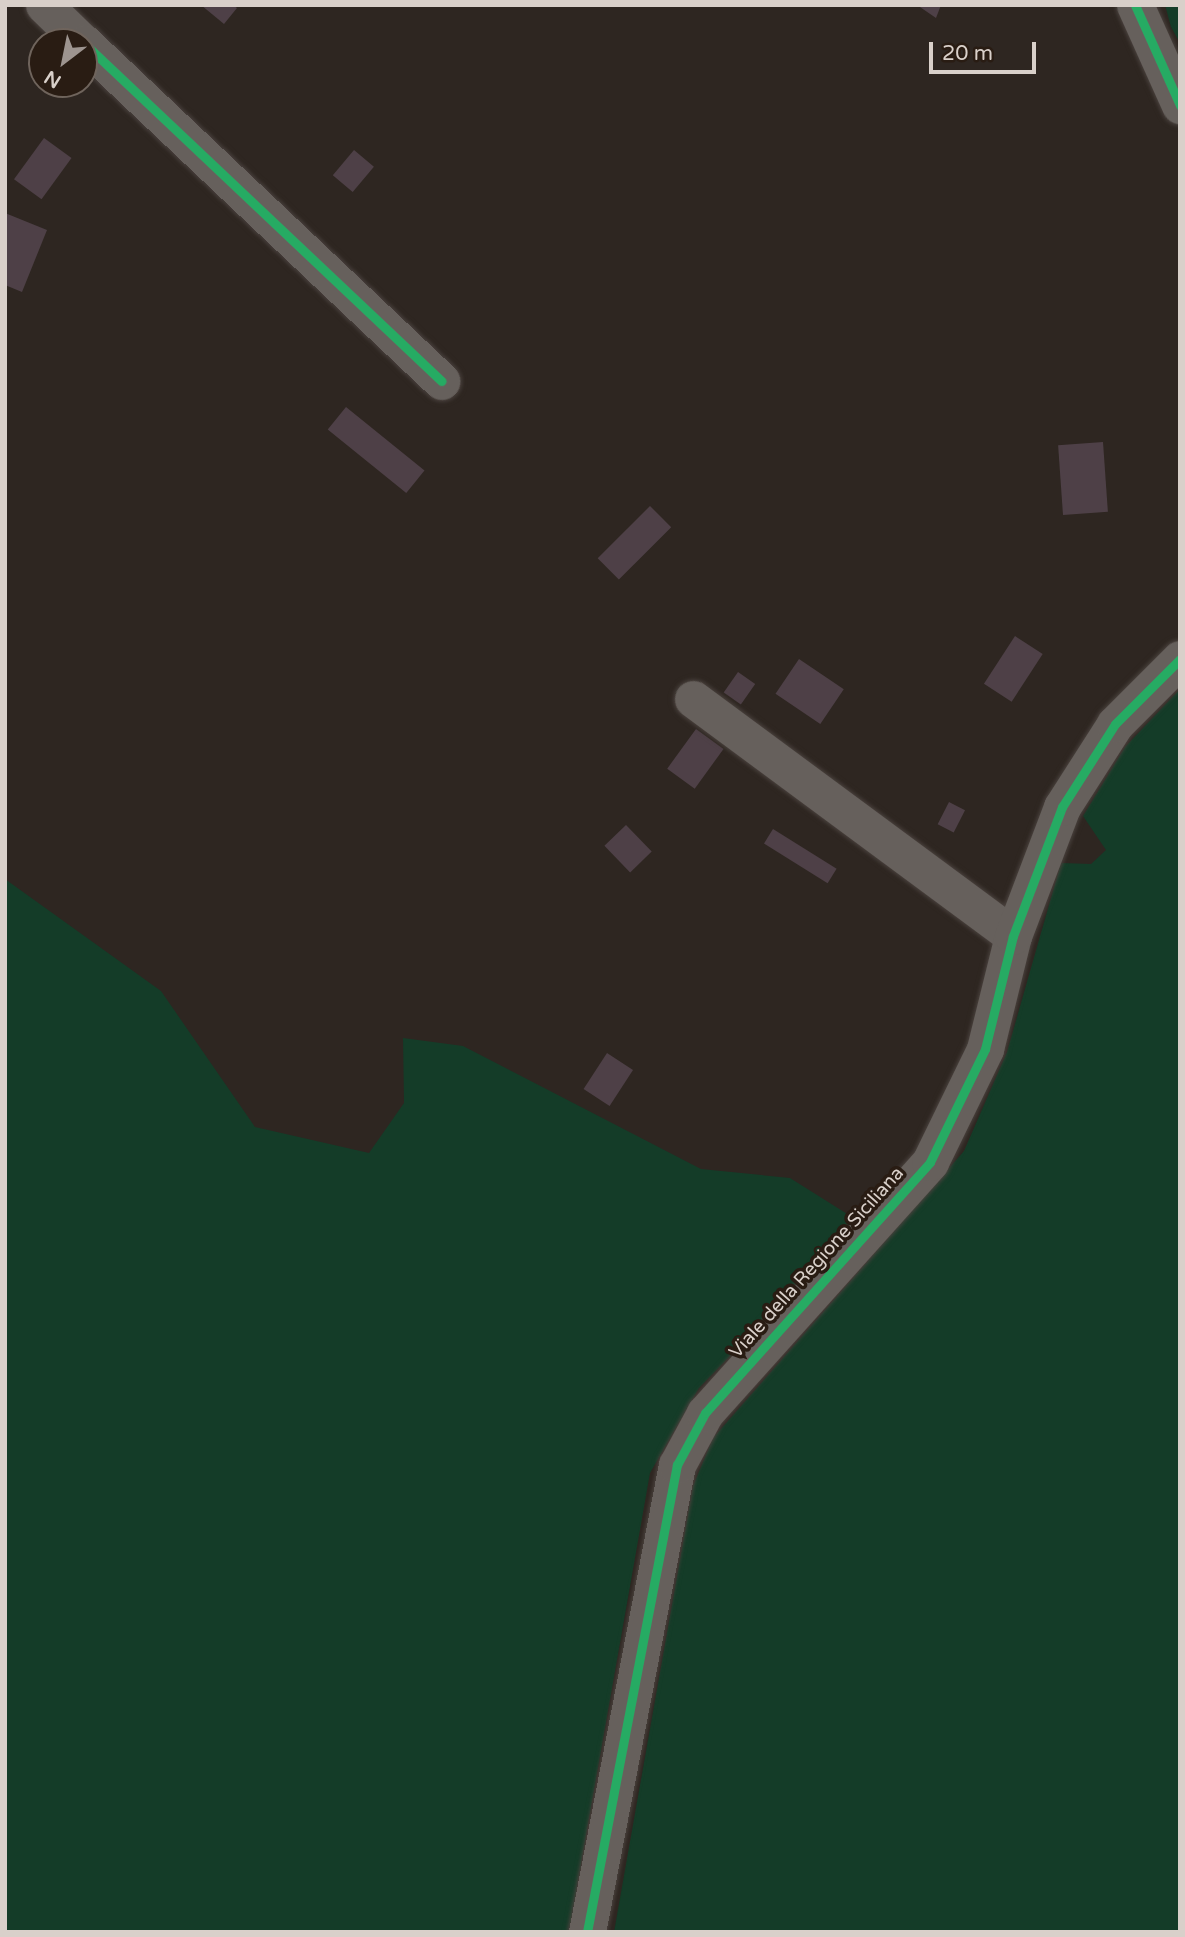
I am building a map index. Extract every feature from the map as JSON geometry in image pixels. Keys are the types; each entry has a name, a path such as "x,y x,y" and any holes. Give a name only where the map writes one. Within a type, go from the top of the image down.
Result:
{"street":[{"path":"1135,5 1180,105"},
{"path":"45,6 68,28"},
{"path":"98,57 441,382"},
{"name":"Viale della Regione Siciliana","path":"587,1932 677,1465 705,1413 930,1161 985,1049 1013,936 1051,831 1087,764 1146,688 1180,659"},
{"path":"693,699 1013,936"}],"green space":[{"path":"1165,5 1180,5 1180,43 1171,27"},
{"path":"1180,689 1180,1932 614,1932 693,1486 713,1438 964,1151 1007,1052 1061,863 1091,864 1106,850 1083,816 1125,747"},
{"path":"5,879 161,991 255,1127 369,1153 404,1103 403,1038 463,1046 701,1169 790,1178 860,1222 699,1388 650,1473 569,1932 5,1932"}],"building":[{"path":"201,5 233,5 237,8 224,24"},
{"path":"917,5 941,5 936,18"},
{"path":"44,138 72,158 42,199 14,179"},
{"path":"354,150 374,167 353,192 333,175"},
{"path":"5,213 47,230 22,292 5,285"},
{"path":"346,407 424,471 406,493 328,430"},
{"path":"1103,442 1108,512 1063,515 1058,445"},
{"path":"650,506 671,527 619,580 598,558"},
{"path":"1015,636 1043,654 1012,702 984,684"},
{"path":"799,659 844,689 820,724 776,694"},
{"path":"738,672 755,684 741,705 724,692"},
{"path":"696,729 724,749 695,789 667,769"},
{"path":"949,802 965,810 954,832 938,824"},
{"path":"626,825 652,852 630,872 604,846"},
{"path":"773,829 837,869 828,883 764,843"},
{"path":"607,1053 633,1070 610,1106 584,1089"}],"cycle path":[{"path":"1135,5 1180,105"},
{"path":"98,56 441,381"},
{"path":"587,1932 677,1465 705,1413 930,1162 985,1049 1013,936 1062,807 1115,724 1180,659"}]}
